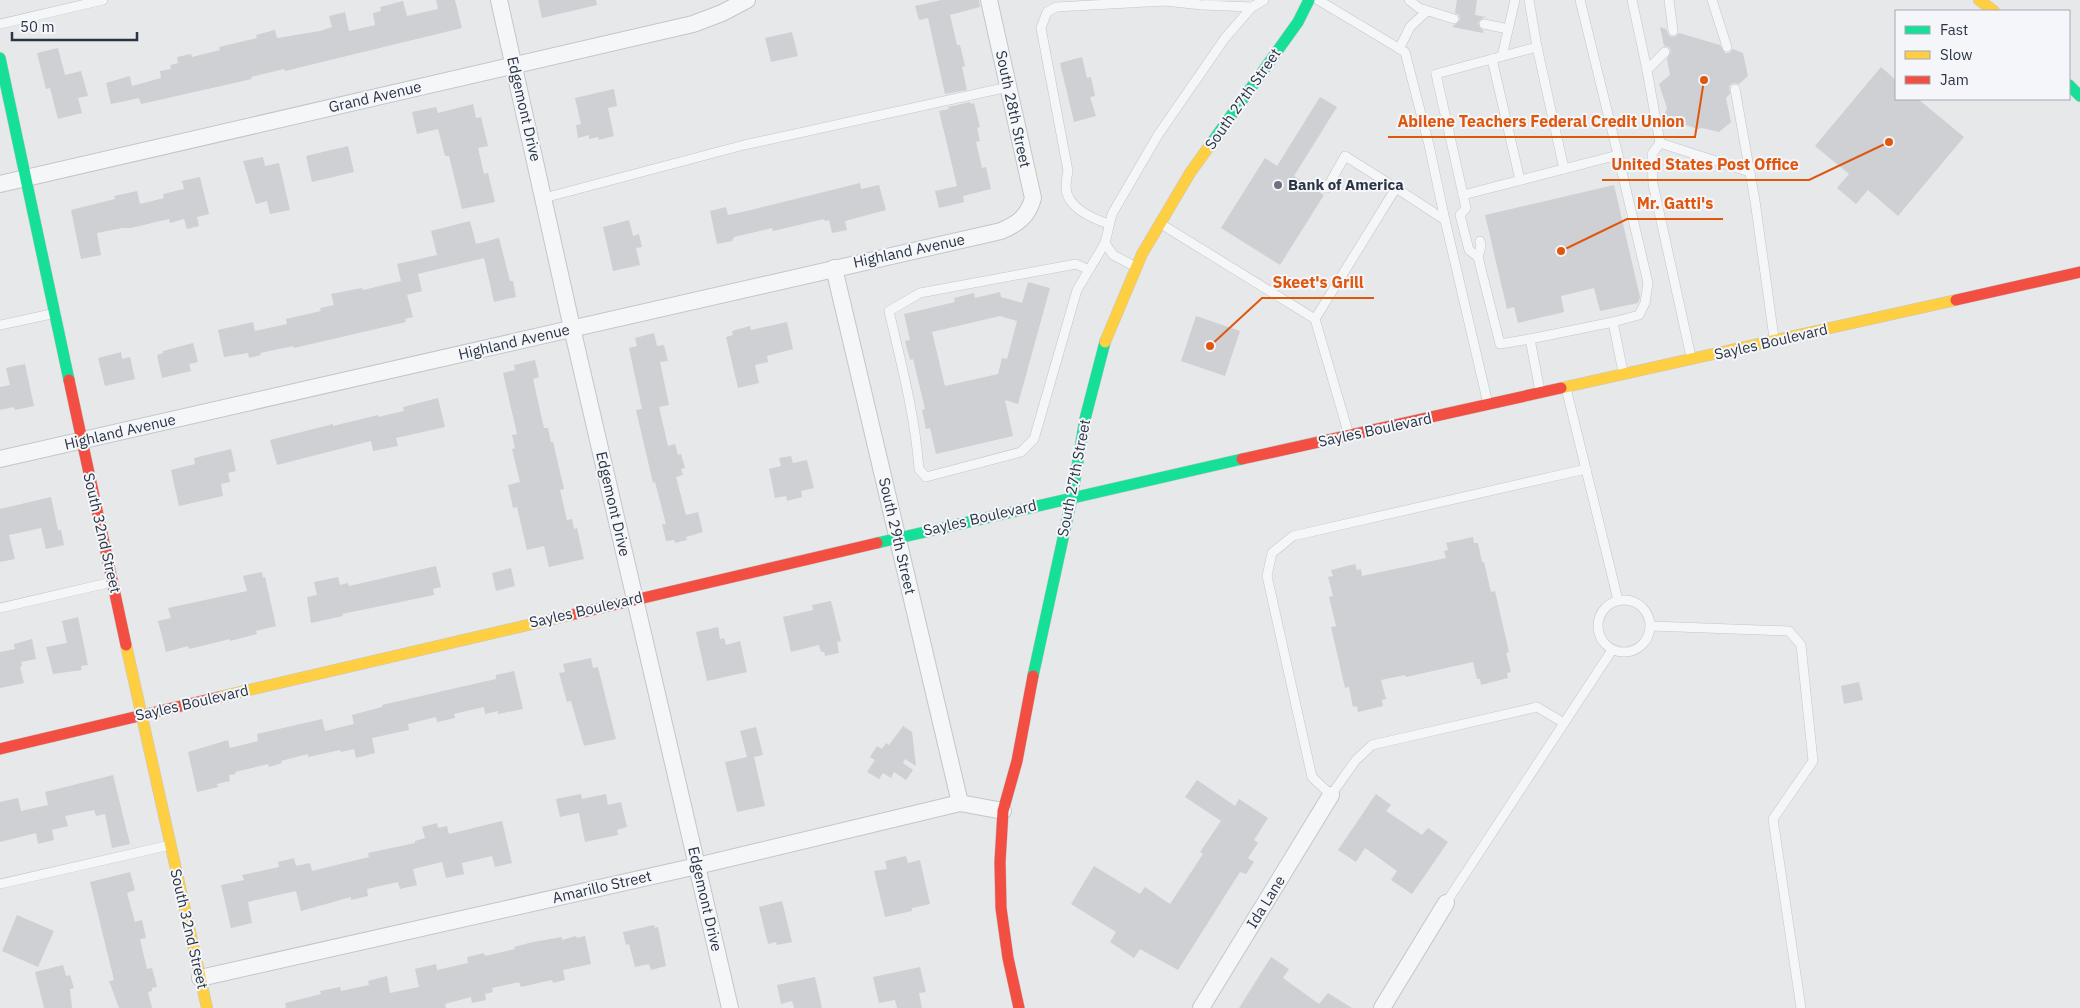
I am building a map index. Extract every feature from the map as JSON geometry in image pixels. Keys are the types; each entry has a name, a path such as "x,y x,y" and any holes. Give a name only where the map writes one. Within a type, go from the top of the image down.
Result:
{"street":[{"name":"Edgemont Drive","path":"499,0 572,328 730,1008"},
{"name":"Grand Avenue","path":"0,184 693,24 722,13 747,0"},
{"name":"South 28th Street","path":"989,0 1032,198 1030,209 1025,216"},
{"name":"South 27th Street","path":"1019,1008 1008,958 1001,908 1000,862 1003,811 1017,761 1036,660 1072,497 1085,419 1105,342 1142,254 1190,173 1298,22 1309,0"},
{"name":"South 32nd Street","path":"0,58 56,313 81,440 207,1008"},
{"path":"2070,86 2080,96"},
{"name":"Highland Avenue","path":"0,459 1001,231 1016,224 1025,216"},
{"name":"South 29th Street","path":"834,268 960,803"},
{"name":"Sayles Boulevard","path":"0,749 1072,497 1541,394 2080,272"},
{"name":"Ida Lane","path":"1201,1008 1332,796"},
{"name":"Amarillo Street","path":"200,978 697,866 960,803 1003,811"},
{"path":"1382,1008 1446,904"}],"lane":[{"path":"0,24 103,0"},
{"path":"1089,270 1076,264 920,294 889,311 908,396 919,469 926,477 1021,452 1034,439 1077,290 1089,270 1105,243 1112,214 1158,135 1225,38 1252,7 1264,0"},
{"path":"1318,0 1405,52 1429,145 1488,405"},
{"path":"1409,0 1419,8 1454,19"},
{"path":"1502,56 1515,0"},
{"path":"1529,0 1536,47 1564,169"},
{"path":"1480,240 1481,246 1478,257 1500,344 1613,322 1639,315 1645,303 1648,282 1580,0"},
{"path":"1632,0 1660,143 1652,154 1653,184 1692,360"},
{"path":"1670,0 1673,31"},
{"path":"1712,0 1727,47"},
{"path":"1109,224 1091,218 1070,201 1066,188 1068,171 1042,28 1047,12 1056,7 1165,1 1252,7"},
{"path":"1400,49 1410,27 1427,11"},
{"path":"1484,24 1508,29"},
{"path":"1478,257 1468,250 1460,216 1470,210 1463,195 1436,74 1536,47"},
{"path":"1647,70 1665,52"},
{"path":"1492,58 1520,180"},
{"path":"544,198 744,145 1008,87"},
{"path":"1735,89 1750,172 1775,341"},
{"path":"1660,143 1750,172"},
{"path":"1463,195 1618,155"},
{"path":"1327,188 1345,156 1445,220"},
{"path":"1315,319 1396,188"},
{"path":"1161,224 1315,319 1349,436"},
{"path":"1105,243 1113,255 1136,267"},
{"path":"0,325 56,313"},
{"path":"1613,322 1624,375"},
{"path":"1530,339 1541,394"},
{"path":"1566,388 1618,600"},
{"path":"1564,723 1537,707 1372,745 1356,760 1332,796 1312,777 1266,576 1272,553 1292,536 1586,469"},
{"path":"0,608 113,582"},
{"path":"1618,600 1634,601 1641,605 1650,618 1651,626 1649,635 1638,649 1630,652 1612,650 1604,644 1598,627 1599,618 1603,610 1610,603 1618,600"},
{"path":"1651,626 1789,631 1800,645 1814,761 1773,819 1801,1008"},
{"path":"1446,904 1612,650"},
{"path":"0,884 170,845"}],"building":[{"path":"436,0 455,0 462,28 141,104 139,98 111,104 106,83 130,76 132,86 161,78 160,71 171,69 170,65 178,63 177,57 191,54 192,57 220,50 219,47 257,38 256,35 275,30 277,38 320,31 332,27 329,16 345,12 349,31 375,25 373,13 381,11 380,7 403,1 407,16 438,9"},
{"path":"538,0 596,0 597,5 542,18"},
{"path":"941,0 979,0 980,7 950,15 957,45 960,45 965,66 962,67 967,90 945,94 928,18 919,20 915,6"},
{"path":"1457,0 1477,0 1475,15 1486,17 1478,23 1483,33 1452,27 1460,20 1459,15 1455,13"},
{"path":"1660,27 1666,29 1671,37 1679,33 1720,45 1725,53 1729,53 1733,49 1743,53 1748,76 1739,84 1733,83 1729,86 1730,94 1726,98 1731,122 1719,132 1702,128 1698,129 1663,118 1667,108 1659,84 1670,75 1667,59 1671,51 1669,47 1664,46"},
{"path":"792,32 798,56 771,62 765,38"},
{"path":"58,48 65,75 81,71 88,96 78,98 82,113 58,119 50,88 46,89 37,53"},
{"path":"1082,57 1087,78 1091,77 1095,96 1090,97 1096,116 1074,122 1060,63"},
{"path":"1881,67 1895,79 1895,100 1919,100 1964,137 1898,216 1868,190 1856,204 1837,188 1849,174 1815,146"},
{"path":"614,89 617,106 608,108 614,136 599,140 598,137 589,139 589,135 578,138 576,125 581,124 575,98"},
{"name":"Bank of America","path":"1320,97 1337,107 1294,176 1324,195 1280,265 1221,228 1265,158 1277,166"},
{"path":"970,102 971,104 974,103 980,127 977,128 980,141 976,142 982,168 986,167 991,189 963,196 964,202 939,208 935,191 957,186 939,111"},
{"path":"473,104 476,118 481,117 488,146 478,148 484,174 488,173 495,202 462,209 449,156 445,156 438,129 417,134 412,112 436,107 438,113"},
{"path":"348,146 354,172 312,182 306,156"},
{"path":"263,157 265,166 279,163 290,210 270,214 267,201 256,204 243,161"},
{"path":"200,177 209,214 197,217 199,226 187,229 184,219 170,223 169,219 131,228 97,233 101,255 81,259 71,210 115,199 114,196 137,191 140,204 164,198 163,194 184,189 182,181"},
{"path":"860,183 861,189 879,185 886,210 845,221 847,230 832,233 829,220 825,221 824,219 773,231 772,228 734,237 732,241 717,244 710,211 726,207 728,215"},
{"path":"1614,185 1640,297 1638,303 1600,311 1594,288 1561,296 1564,312 1518,323 1514,307 1507,309 1485,215"},
{"path":"629,220 633,236 639,234 642,247 636,248 640,265 613,271 603,227"},
{"path":"470,221 476,244 499,238 510,281 513,281 516,297 494,302 484,258 418,274 422,291 407,295 413,317 405,319 406,322 294,348 293,346 260,353 261,355 249,358 248,353 224,357 218,330 253,322 255,331 287,324 286,319 321,311 320,308 334,305 331,294 362,288 363,290 401,281 397,264 437,255 431,231"},
{"path":"1028,282 1050,288 1018,404 1005,400 1013,436 936,454 930,428 926,429 922,410 925,409 913,359 910,360 905,341 910,340 904,314 955,302 954,298 974,293 975,298 1000,292 1001,297 1022,303","holes":["1000,316 1017,321 1007,359 1002,358 998,374 945,386 932,332"]},
{"path":"1196,316 1240,331 1225,376 1181,361"},
{"path":"787,322 793,349 767,356 768,362 755,365 759,383 738,388 726,337 733,335 732,331 750,326 751,330"},
{"path":"654,333 657,346 664,345 668,361 660,362 669,405 659,407 668,446 675,444 678,455 681,454 685,468 681,469 683,475 676,477 686,515 698,512 703,532 686,537 687,540 675,543 674,540 666,541 662,524 666,524 655,482 653,483 636,410 642,409 629,348 637,346 635,338"},
{"path":"193,343 198,362 189,364 191,371 162,378 157,355 163,353 163,351"},
{"path":"121,352 122,359 130,357 135,379 105,386 98,358"},
{"path":"535,360 539,377 533,379 544,428 548,428 551,442 553,442 564,489 560,490 567,520 572,519 574,529 577,528 584,559 549,567 544,546 527,550 517,507 513,508 508,485 520,482 512,449 515,448 512,435 517,434 503,373 515,370 514,365"},
{"path":"25,364 34,406 15,410 14,407 0,410 0,387 10,385 6,368"},
{"path":"438,398 445,427 396,438 398,446 373,451 371,441 277,465 270,440 333,424 333,426 404,411 403,407"},
{"path":"231,449 236,471 228,473 230,482 221,484 223,496 179,506 171,470 195,464 194,458"},
{"path":"791,456 793,463 807,460 814,488 801,491 802,497 787,501 786,496 775,498 769,469 781,466 779,458"},
{"path":"51,497 58,530 61,530 64,545 46,549 41,528 9,535 15,559 0,562 0,509"},
{"path":"1473,537 1474,543 1478,543 1491,592 1495,591 1509,652 1506,653 1511,672 1507,673 1508,678 1481,685 1480,679 1477,679 1473,662 1406,677 1405,675 1381,680 1386,699 1382,700 1383,706 1358,712 1357,706 1353,707 1349,687 1345,688 1331,627 1336,626 1329,597 1333,596 1328,577 1333,576 1331,570 1355,564 1357,570 1361,569 1362,576 1446,558 1444,551 1448,550 1446,543"},
{"path":"436,566 441,587 433,589 434,595 342,614 343,616 311,623 307,597 317,595 314,582 338,577 340,585 348,583 349,586"},
{"path":"511,568 515,586 496,591 492,573"},
{"path":"262,572 263,578 265,577 276,626 256,631 257,634 230,641 230,639 189,649 188,646 166,652 158,621 171,618 168,608 247,591 243,576"},
{"path":"831,601 841,641 837,642 839,653 825,656 824,652 821,652 819,645 791,652 783,617 813,610 812,605"},
{"path":"78,617 88,665 81,666 82,670 53,674 46,647 67,643 62,621"},
{"path":"718,627 720,639 724,638 726,645 740,641 747,672 707,681 696,632"},
{"path":"32,639 36,659 21,662 22,666 20,667 24,683 0,688 0,652 15,649 14,644"},
{"path":"591,658 593,668 598,667 616,739 584,746 571,701 567,702 559,673 565,672 563,664"},
{"path":"514,671 523,709 498,714 498,711 485,714 484,707 454,714 455,718 437,722 436,717 408,724 409,730 372,738 375,753 356,758 354,749 308,757 308,754 281,761 282,763 269,767 268,764 235,772 236,774 229,775 230,781 217,784 218,787 197,792 188,752 228,740 230,748 258,741 257,734 322,719 325,731 354,724 352,715 382,707 382,705 496,679 496,675"},
{"path":"1859,682 1863,700 1844,704 1841,686"},
{"path":"903,726 912,732 916,766 905,759 903,763 913,770 906,780 894,772 891,778 883,773 879,779 867,772 875,760 870,757 877,746 882,749 886,743 889,745"},
{"path":"756,727 763,755 754,757 765,806 737,812 725,762 747,757 740,731"},
{"path":"113,775 130,844 112,848 105,814 96,816 94,810 65,816 68,826 52,830 54,840 38,844 36,833 0,842 0,802 18,798 21,811 48,805 45,792"},
{"path":"1197,780 1235,806 1239,799 1268,818 1254,840 1258,843 1248,858 1254,862 1246,874 1240,872 1178,970 1140,949 1134,958 1110,942 1116,932 1071,904 1094,866 1140,894 1145,887 1170,904 1203,854 1200,852 1221,821 1185,797"},
{"path":"581,794 582,799 606,794 608,805 621,802 627,827 617,830 618,835 585,842 579,813 560,817 556,799"},
{"path":"1376,794 1391,805 1386,811 1422,835 1428,828 1448,842 1412,894 1391,880 1397,871 1365,848 1356,862 1338,850"},
{"path":"502,821 512,863 495,867 492,856 462,863 464,874 446,878 442,862 413,869 417,885 400,889 398,882 367,889 368,896 351,900 351,897 301,911 296,891 265,898 248,902 252,923 231,928 221,885 244,880 242,875 279,867 278,862 294,858 296,866 310,863 312,871 369,857 368,853 415,843 415,841 425,838 422,827 437,823 438,828 447,826 449,834"},
{"path":"906,856 908,863 920,860 930,904 912,908 912,911 885,917 874,871 887,869 885,861"},
{"path":"130,872 135,890 127,893 135,922 142,920 146,938 140,939 147,969 152,968 157,987 152,988 152,991 148,992 152,1008 119,1008 109,981 114,980 90,882"},
{"path":"782,901 792,942 777,945 776,942 768,944 759,907"},
{"path":"17,915 54,931 38,967 2,951"},
{"path":"654,925 655,928 658,927 666,966 651,970 649,964 635,967 629,944 626,945 623,932"},
{"path":"576,936 577,938 585,936 591,964 563,970 565,980 553,983 552,980 521,987 519,982 492,988 493,992 485,994 486,1000 472,1003 471,997 445,1004 446,1008 286,1008 285,1003 321,994 320,991 340,987 341,991 369,985 368,981 387,976 390,993 419,987 415,969 436,964 437,970 468,963 467,957 484,953 485,956 515,949 514,947 533,942 562,937 562,940"},
{"path":"1271,957 1289,969 1283,978 1319,1004 1328,993 1352,1008 1239,1008"},
{"path":"63,965 66,976 70,975 74,988 70,989 72,1008 44,1008 35,972"},
{"path":"920,967 926,992 919,993 922,1008 897,1008 895,1000 879,1003 873,977"},
{"path":"815,977 822,1008 794,1008 792,1001 781,1004 777,985"}],"traffic: fast":[{"path":"1210,145 1298,22 1309,0"},
{"path":"0,58 69,380"},
{"path":"2070,86 2080,96"},
{"path":"1033,676 1072,497 1085,419 1105,342"},
{"path":"877,543 1242,459"}],"traffic: slow":[{"path":"1979,0 1993,10"},
{"path":"1105,342 1142,254 1190,173 1210,145"},
{"path":"1561,388 1956,300"},
{"path":"219,697 575,614"},
{"path":"126,645 207,1008"}],"traffic: jam":[{"path":"1956,300 2080,272"},
{"path":"69,380 126,645"},
{"path":"1242,459 1561,388"},
{"path":"575,614 877,543"},
{"path":"1019,1008 1008,958 1001,908 1000,862 1003,811 1017,761 1033,676"},
{"path":"0,749 219,697"}],"place":[{"name":"Abilene Teachers Federal Credit Union","path":"1704,80"},
{"name":"United States Post Office","path":"1889,142"},
{"name":"Bank of America","path":"1278,185"},
{"name":"Mr. Gatti's","path":"1561,251"},
{"name":"Skeet's Grill","path":"1210,346"}]}
